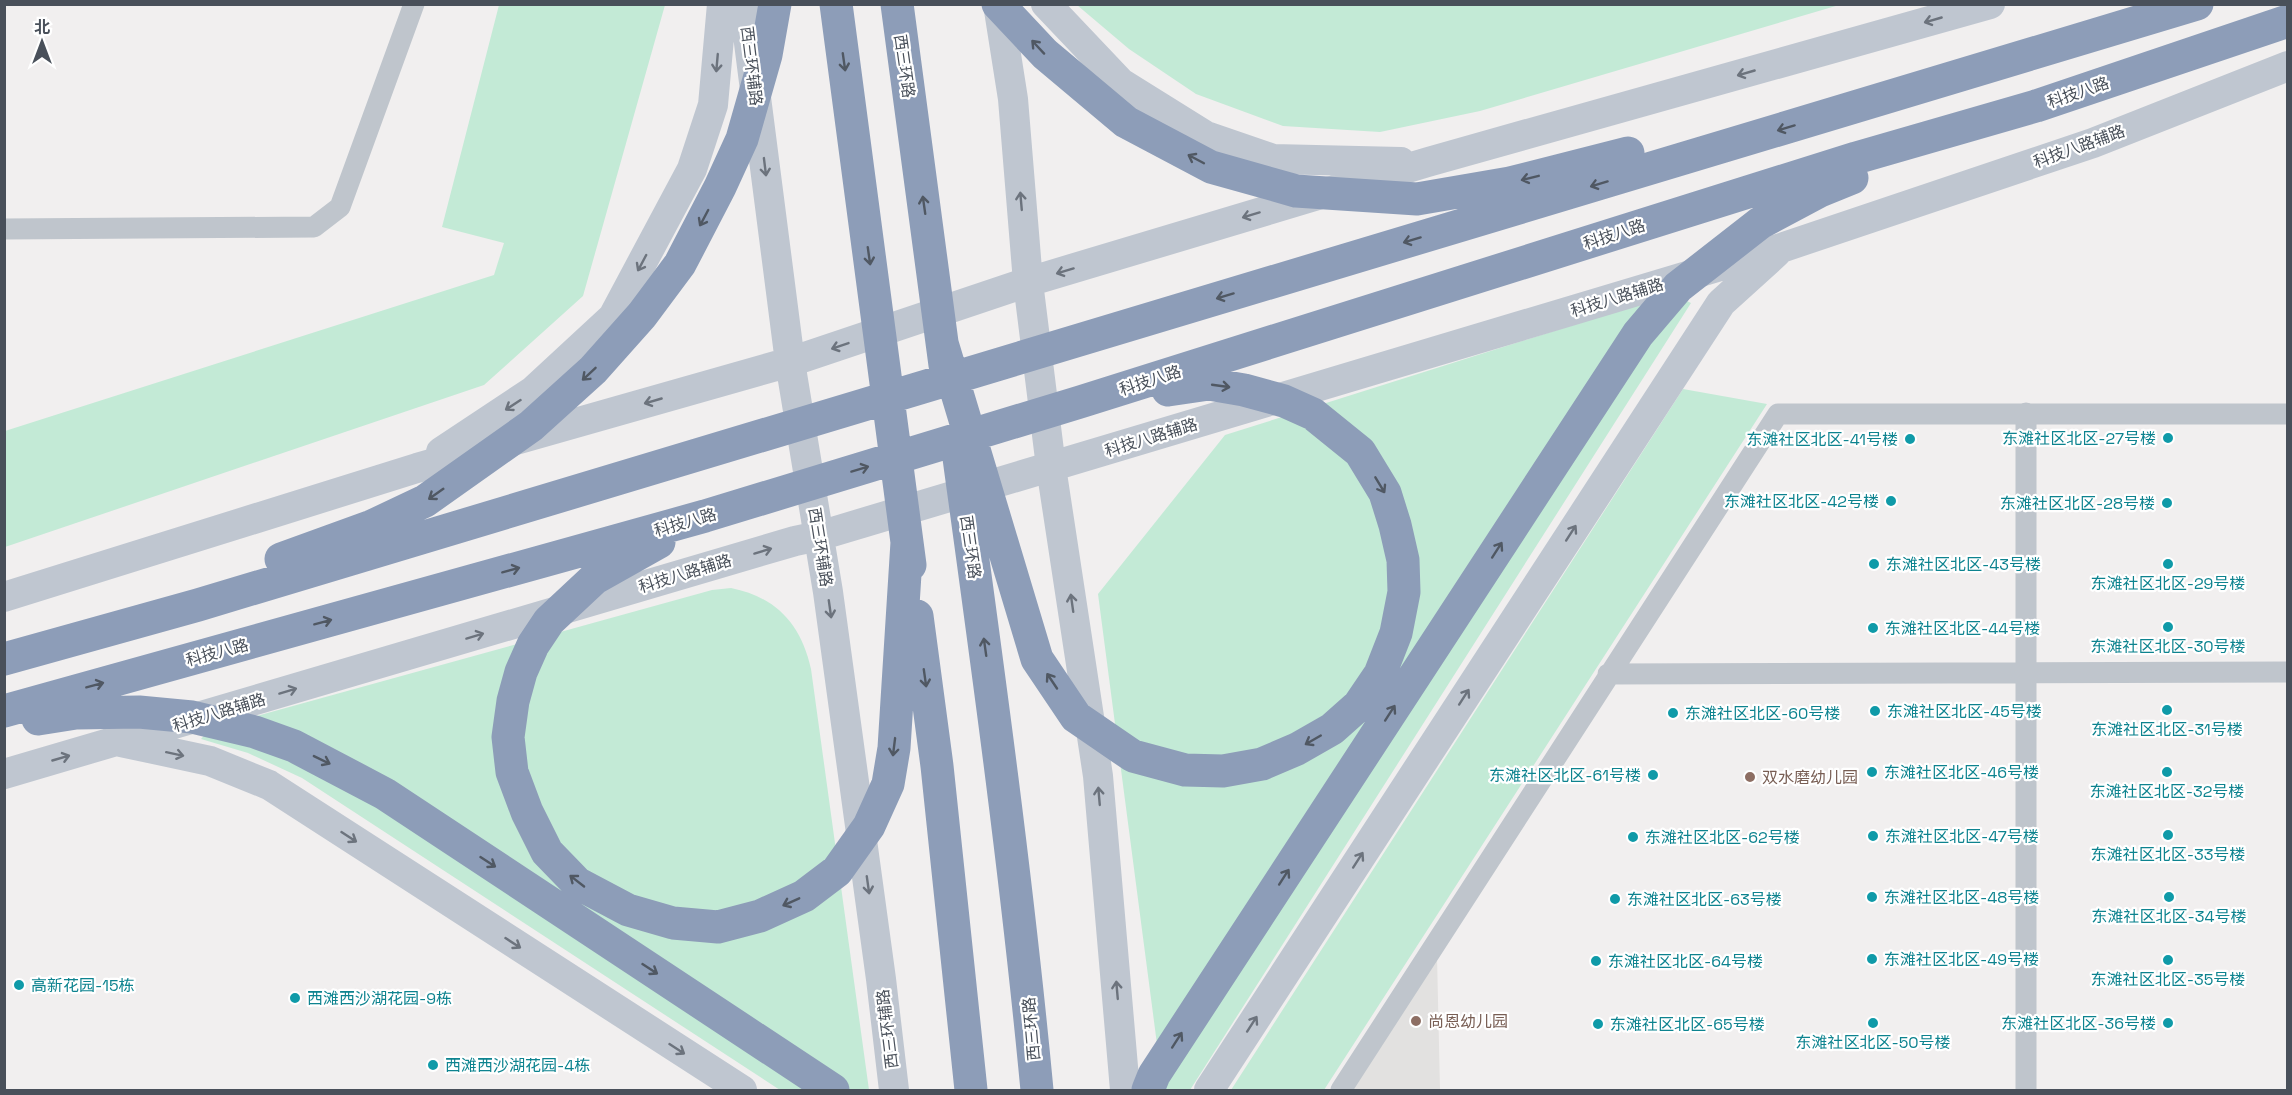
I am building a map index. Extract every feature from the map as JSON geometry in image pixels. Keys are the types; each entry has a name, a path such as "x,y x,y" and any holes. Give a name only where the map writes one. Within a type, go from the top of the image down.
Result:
{"highway":[{"path":"6,659 372,526 425,501 531,426 593,370 642,315 680,264 720,188 742,139 766,55 775,4"},
{"path":"836,4 937,766 970,1090"},
{"name":"西三环路","path":"897,4 999,747 1037,1090"},
{"path":"998,4 1045,54 1126,122 1211,167 1296,191 1417,199 1510,183 1649,147 1752,138"},
{"path":"6,659 198,605 2197,4"},
{"name":"科技八路","path":"4,711 39,710 705,516 1857,166 2288,21"},
{"path":"1148,1090 1154,1075 1638,334 1678,287 1760,222 1820,191 1857,166"},
{"path":"942,343 1037,659 1076,717 1133,756 1185,770 1223,771 1262,764 1297,749 1332,729 1359,705 1380,674 1396,633 1404,592 1403,560 1392,514 1385,493 1360,452 1313,414 1284,401 1244,390 1209,384 1080,402"},
{"path":"705,516 595,578 549,621 532,645 521,672 513,701 508,737 512,772 527,812 547,852 577,883 628,910 674,923 718,927 760,916 804,896 837,871 869,826 888,784 894,748 907,542"},
{"path":"4,724 39,710 76,713 139,712 192,717 255,732 294,746 385,794 833,1090"}],"main road":[{"path":"417,468 534,391 613,317 692,169 713,105 722,4"},
{"name":"西三环辅路","path":"744,4 790,362 819,536 880,968 894,1090"},
{"path":"998,4 1013,99 1028,282 1051,467 1098,776 1125,1090"},
{"path":"1046,4 1121,83 1206,136 1273,159 1428,162"},
{"path":"4,597 417,468 790,362 1028,282 1428,162 1990,4"},
{"name":"科技八路辅路","path":"4,774 784,544 819,536 1784,247 2093,143 2288,66"},
{"path":"1209,1090 1720,303 1784,247"},
{"path":"118,742 210,761 269,785 742,1090"}],"street":[{"path":"4,229 314,227 340,207 414,4"},
{"path":"2026,413 2026,1090"},
{"path":"1341,1090 1778,414 2288,414"},
{"path":"1608,674 2288,672"}],"shaded area":[{"name":"尚恩幼儿园","path":"1437,956 1440,1090 1348,1090"}],"green space":[{"path":"499,5 665,5 583,296 484,385 5,547 5,431 494,275 504,243 442,227"},
{"path":"1077,5 1839,5 1480,111 1380,132 1283,126 1196,94 1129,49"},
{"path":"1677,296 1691,303 1190,1090 1163,1090 1098,594 1225,435 1633,306"},
{"path":"1683,389 1767,404 1324,1090 1231,1090"},
{"path":"731,588 761,598 784,615 801,639 807,653 869,1090 780,1090 302,778 248,753 201,739 210,729 712,590"}],"place":[{"name":"东滩社区北区-27号楼","path":"2168,438"},
{"name":"东滩社区北区-41号楼","path":"1910,439"},
{"name":"东滩社区北区-42号楼","path":"1891,501"},
{"name":"东滩社区北区-28号楼","path":"2167,503"},
{"name":"东滩社区北区-43号楼","path":"1874,564"},
{"name":"东滩社区北区-29号楼","path":"2168,564"},
{"name":"东滩社区北区-30号楼","path":"2168,627"},
{"name":"东滩社区北区-44号楼","path":"1873,628"},
{"name":"东滩社区北区-31号楼","path":"2167,710"},
{"name":"东滩社区北区-45号楼","path":"1875,711"},
{"name":"东滩社区北区-60号楼","path":"1673,713"},
{"name":"东滩社区北区-46号楼","path":"1872,772"},
{"name":"东滩社区北区-32号楼","path":"2167,772"},
{"name":"东滩社区北区-61号楼","path":"1653,775"},
{"name":"双水磨幼儿园","path":"1750,777"},
{"name":"东滩社区北区-33号楼","path":"2168,835"},
{"name":"东滩社区北区-47号楼","path":"1873,836"},
{"name":"东滩社区北区-62号楼","path":"1633,837"},
{"name":"东滩社区北区-48号楼","path":"1872,897"},
{"name":"东滩社区北区-34号楼","path":"2169,897"},
{"name":"东滩社区北区-63号楼","path":"1615,899"},
{"name":"东滩社区北区-49号楼","path":"1872,959"},
{"name":"东滩社区北区-35号楼","path":"2168,960"},
{"name":"东滩社区北区-64号楼","path":"1596,961"},
{"name":"高新花园-15栋","path":"19,985"},
{"name":"西滩西沙湖花园-9栋","path":"295,998"},
{"name":"尚恩幼儿园","path":"1416,1021"},
{"name":"东滩社区北区-50号楼","path":"1873,1023"},
{"name":"东滩社区北区-36号楼","path":"2168,1023"},
{"name":"东滩社区北区-65号楼","path":"1598,1024"},
{"name":"西滩西沙湖花园-4栋","path":"433,1065"}]}
